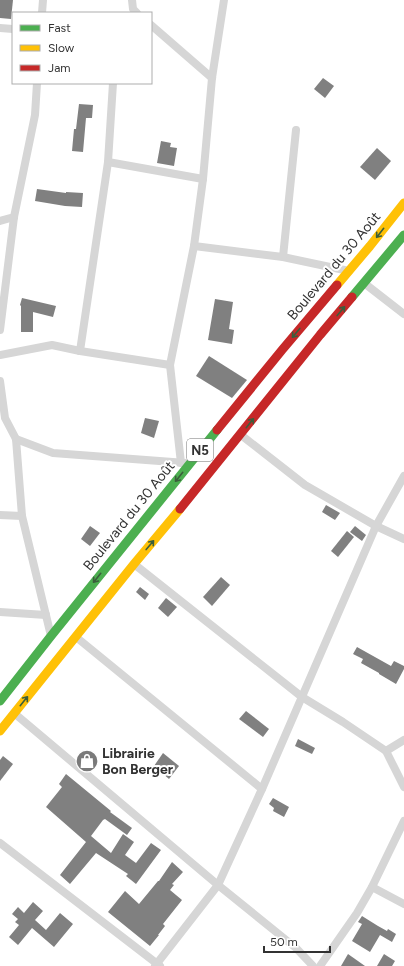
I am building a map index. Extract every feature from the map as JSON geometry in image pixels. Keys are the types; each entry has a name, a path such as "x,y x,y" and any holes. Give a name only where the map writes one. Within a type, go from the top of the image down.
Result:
{"highway":[{"name":"Boulevard du 30 Août","path":"0,701 185,463 278,356 404,203"},
{"name":"N5","path":"0,731 134,564 404,234"}],"street":[{"path":"42,12 43,0"},
{"path":"132,0 134,12"},
{"path":"16,439 54,453 185,463 170,365 194,246 203,178 212,78 224,0"},
{"path":"152,26 212,78"},
{"path":"0,28 12,29"},
{"path":"0,330 14,217 35,115 37,84"},
{"path":"80,352 108,162 113,84"},
{"path":"283,258 296,130"},
{"path":"108,162 203,178"},
{"path":"0,221 14,217"},
{"path":"194,246 283,258 349,271"},
{"path":"364,283 404,314"},
{"path":"0,355 52,344 80,352 170,365"},
{"path":"0,381 3,418 16,439 22,516 51,636"},
{"path":"241,435 305,485 376,526 404,539"},
{"path":"0,843 158,965 218,885 262,789 376,526 404,476"},
{"path":"0,515 22,516"},
{"path":"134,564 302,697 386,751 404,787"},
{"path":"0,612 46,615"},
{"path":"76,637 262,789"},
{"path":"14,713 218,885 296,948 313,966"},
{"path":"386,751 404,740"},
{"path":"320,966 357,913 372,887 404,821"},
{"path":"372,887 404,904"}],"building":[{"path":"0,0 13,0 11,19 0,18"},
{"path":"323,78 334,86 325,98 314,89"},
{"path":"79,104 93,105 92,118 86,118 83,152 72,151 74,129 76,129"},
{"path":"161,141 171,143 170,147 177,148 174,166 157,163"},
{"path":"377,148 391,161 375,180 360,167"},
{"path":"37,189 66,193 83,193 82,207 35,201"},
{"path":"22,298 56,306 53,317 33,312 33,332 21,332 20,305"},
{"path":"215,299 233,302 229,329 234,330 232,344 208,340"},
{"path":"209,356 247,380 232,398 196,376"},
{"path":"145,418 159,421 154,438 141,433"},
{"path":"326,505 340,513 335,520 322,512"},
{"path":"90,526 100,533 90,546 81,539"},
{"path":"355,526 366,535 362,541 350,532"},
{"path":"347,531 354,537 338,557 331,551"},
{"path":"221,577 230,585 212,606 203,597"},
{"path":"140,587 149,594 145,600 136,592"},
{"path":"166,598 177,607 168,617 158,608"},
{"path":"357,647 391,666 394,661 404,666 404,669 396,684 361,663 363,659 353,654"},
{"path":"246,711 269,729 263,737 239,719"},
{"path":"298,739 315,748 312,754 295,746"},
{"path":"163,753 179,766 169,779 154,766"},
{"path":"3,756 13,764 0,781 0,760"},
{"path":"66,774 111,811 110,812 132,828 127,835 105,819 103,820 91,836 111,853 123,834 134,842 125,855 136,863 151,843 161,850 136,884 126,876 128,874 96,853 70,884 60,875 86,842 46,807 62,787 59,784"},
{"path":"273,798 289,807 284,817 273,811 274,808 269,804"},
{"path":"172,862 183,872 172,884 174,885 170,890 182,900 163,924 165,926 150,946 108,912 125,891 139,904 159,881"},
{"path":"33,902 43,911 35,920 46,930 60,913 73,924 54,947 32,928 18,945 9,937 19,925 15,922 18,919 12,914 18,907 24,913"},
{"path":"362,916 387,931 388,929 396,934 392,942 380,935 370,952 352,941 362,924 358,922"},
{"path":"348,954 365,966 341,966"},
{"path":"384,954 395,961 392,966 377,966"}],"traffic: fast":[{"path":"352,297 404,235"},
{"path":"0,701 217,430"}],"traffic: slow":[{"path":"337,285 404,203"},
{"path":"0,731 180,509"}],"traffic: jam":[{"path":"217,430 337,285"},
{"path":"180,509 352,297"}],"place":[{"name":"Librairie Bon Berger","path":"87,761"}]}
